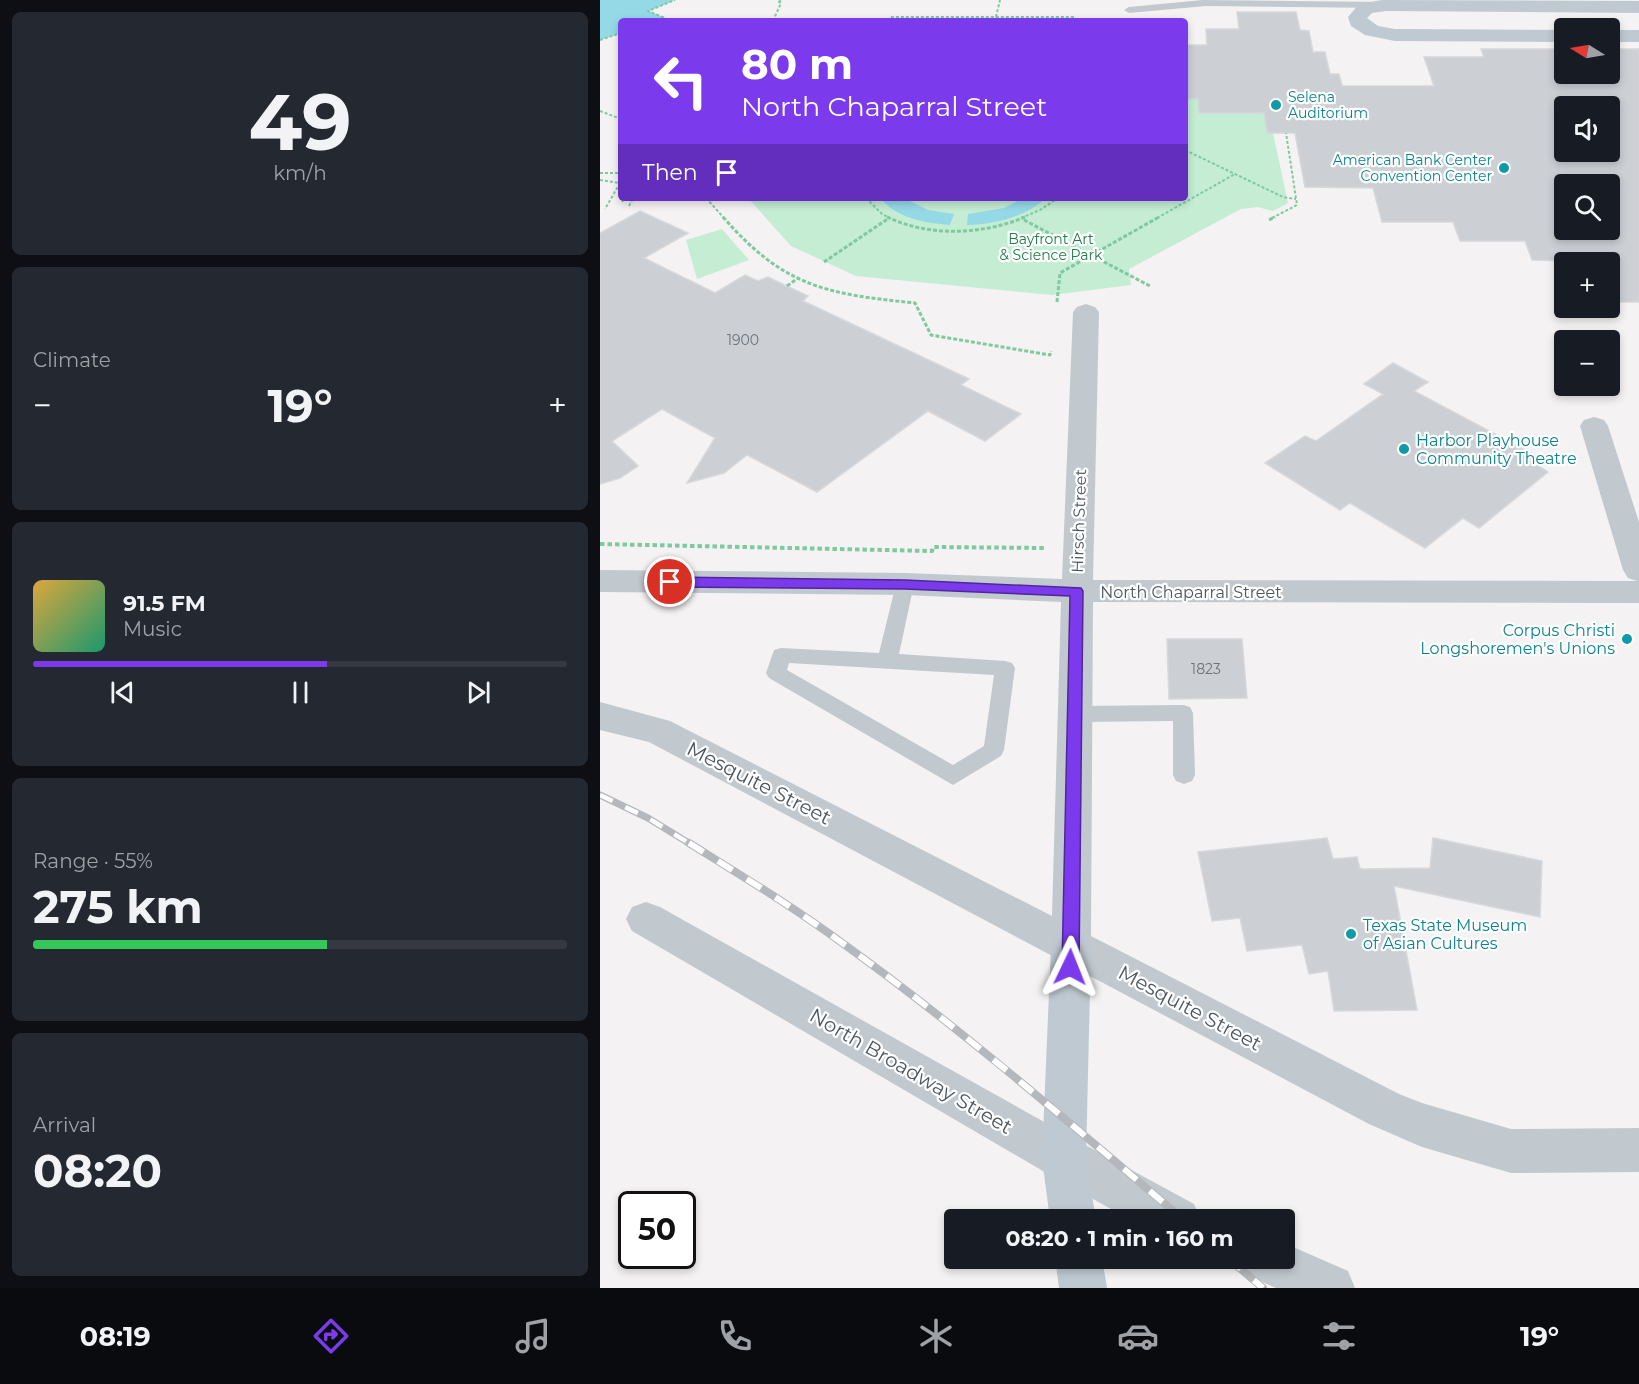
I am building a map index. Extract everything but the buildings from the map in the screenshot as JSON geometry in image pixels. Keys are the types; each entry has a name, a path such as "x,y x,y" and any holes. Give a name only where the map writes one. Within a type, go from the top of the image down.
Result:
{"street":[{"path":"1554,36 1395,34 1372,31 1358,22 1357,17 1360,12 1375,6 1426,2 1639,7"},
{"path":"1620,36 1639,36"},
{"name":"Hirsch Street","path":"1071,311 1077,591 1071,946"},
{"path":"1594,426 1639,570"},
{"name":"North Chaparral Street","path":"600,581 905,584 1077,591 1639,592"},
{"name":"Mesquite Street","path":"600,716 658,731 1384,1109 1422,1125 1511,1150 1639,1150"},
{"name":"North Broadway Street","path":"646,919 1064,1158 1158,1209"},
{"path":"1071,946 1064,1158 1071,1209"},
{"path":"1080,1269 1083,1288"},
{"path":"1288,1269 1330,1288"}],"lane":[{"path":"1129,10 1206,3 1386,5"},
{"path":"887,662 905,584"},
{"path":"781,655 887,662 1005,668 994,750 953,776 776,673 781,655"},
{"path":"1076,714 1183,713 1184,775"}],"path":[{"path":"665,18 648,11 675,0"},
{"path":"996,17 1000,0"},
{"path":"774,18 780,1"},
{"path":"990,18 1076,17"},
{"path":"890,18 938,18"},
{"path":"600,40 618,34"},
{"path":"601,112 618,118"},
{"path":"1269,220 1297,205 1286,133"},
{"path":"1188,151 1283,197 1296,199"},
{"path":"600,173 618,173"},
{"path":"1188,201 1235,174"},
{"path":"600,180 618,183"},
{"path":"605,209 618,186"},
{"path":"629,206 632,201"},
{"path":"709,201 762,258 798,278 835,294 915,303 931,335 1057,356"},
{"path":"869,201 877,211 889,218 922,228 962,231 983,230 1024,220 1055,201"},
{"path":"1071,311 1060,273 1188,201"},
{"path":"824,262 889,218"},
{"path":"1024,220 1150,286"},
{"path":"787,286 798,278"},
{"path":"1050,355 1052,343"},
{"path":"600,544 932,551 933,547 1044,549 1045,538"}],"green space":[{"name":"Bayfront Art & Science Park","path":"1188,99 1198,99 1199,113 1264,113 1273,133 1288,203 1273,211 1258,207 1241,209 1129,269 1131,285 1052,295 856,276 791,246 751,201 1188,201"},
{"path":"722,229 749,260 697,279 686,240"}],"water":[{"path":"600,0 675,0 649,11 665,18 618,18 618,34 600,40"},
{"path":"883,201 910,201 928,210 954,214 950,225 930,223 903,215"},
{"path":"1017,201 1043,201 1019,215 988,223 967,225 968,214 1004,208"}],"railway":[{"path":"600,795 648,818 692,845"},
{"path":"689,843 807,918 889,977 1017,1079 1171,1209"},
{"path":"1241,1269 1263,1288"}],"place":[{"name":"Selena Auditorium","path":"1276,105"},
{"name":"American Bank Center Convention Center","path":"1504,168"},
{"name":"Harbor Playhouse Community Theatre","path":"1404,449"},
{"name":"Corpus Christi Longshoremen's Unions","path":"1627,639"},
{"name":"Texas State Museum of Asian Cultures","path":"1351,934"}],"route":[{"path":"670,582 905,584 1077,591 1070,967"}]}
